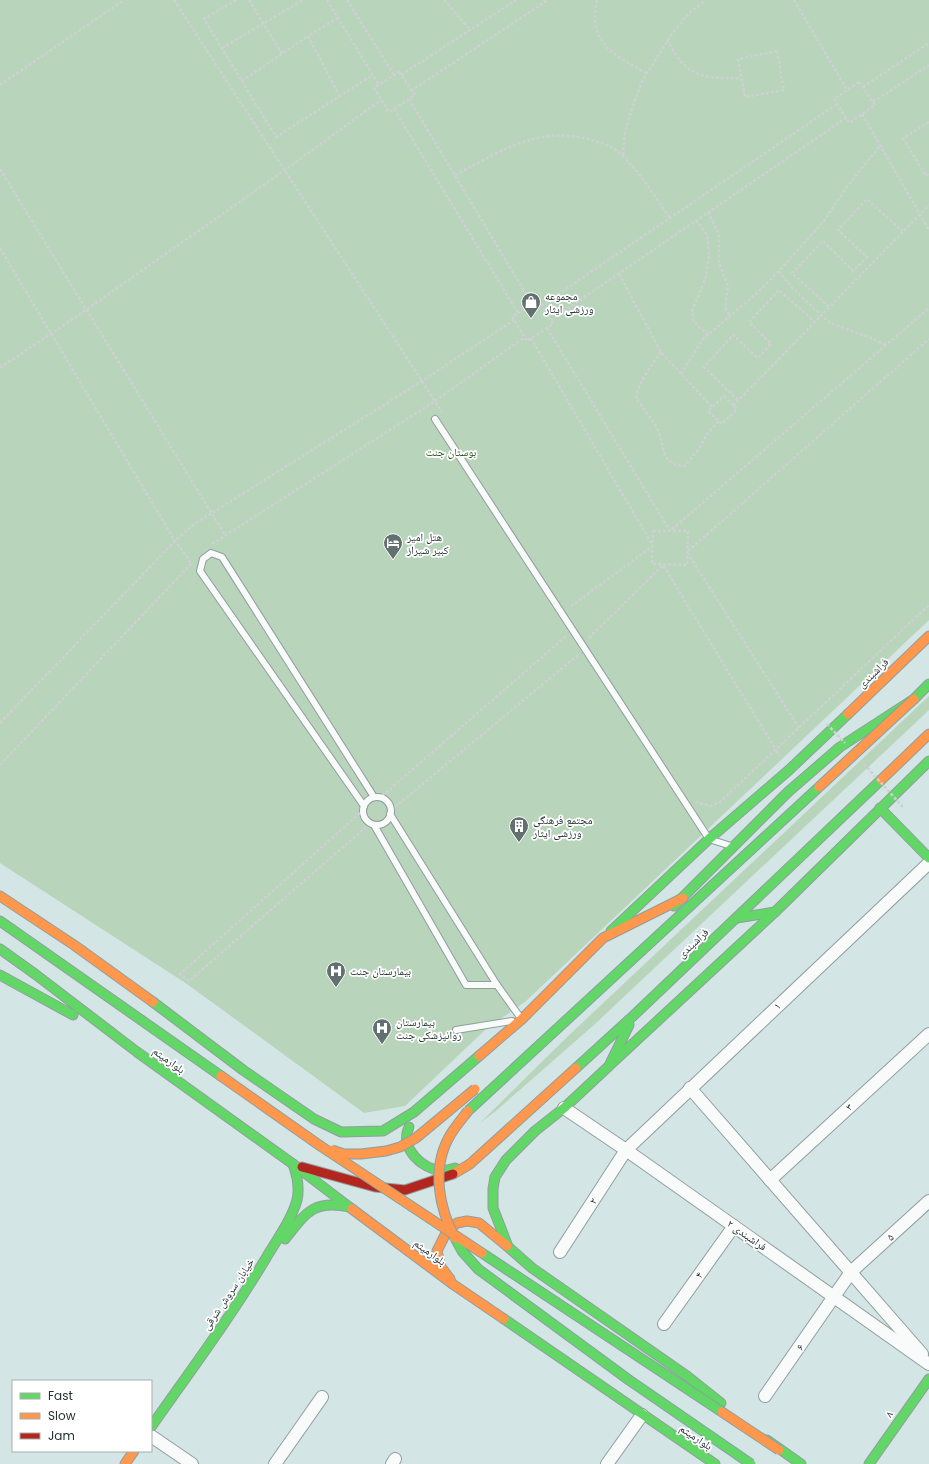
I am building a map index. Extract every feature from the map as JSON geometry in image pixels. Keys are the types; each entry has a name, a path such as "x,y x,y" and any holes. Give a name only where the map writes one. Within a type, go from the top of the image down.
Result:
{"main road":[{"name":"فراشبندی","path":"0,896 74,945 175,1017 243,1070 314,1119 341,1132 383,1131 414,1112 522,1019 603,938 709,839 789,770 929,636"},
{"path":"751,1464 629,1380 478,1269 461,1249 444,1211 439,1174 441,1160 448,1139 470,1108 929,684"},
{"path":"658,920 683,898 788,792 840,748 914,699"},
{"name":"فراشبندی","path":"293,1164 375,1187 405,1190 450,1176 470,1164 632,1017 929,734"},
{"path":"509,1249 493,1208 494,1177 506,1160 535,1131 564,1108 775,912 929,761"},
{"path":"880,808 929,858"},
{"path":"603,938 683,898"},
{"path":"737,918 775,912"},
{"path":"0,921 319,1145 800,1464"},
{"path":"0,949 137,1052"},
{"path":"0,975 137,1052"},
{"path":"609,1066 632,1017"},
{"name":"بلوارمیثم","path":"137,1052 293,1164 454,1285 714,1464"},
{"path":"319,1145 344,1154 374,1152 400,1147 416,1138 482,1082"},
{"path":"414,1112 406,1132 410,1152 424,1164 443,1171 470,1164"},
{"name":"خیابان سروش شرقی","path":"152,1426 262,1267 297,1201 299,1186 298,1175 293,1164"},
{"path":"262,1267 311,1210 323,1205 335,1204 349,1207"},
{"path":"454,1285 441,1267 437,1251 440,1241 447,1231 457,1223 467,1221 479,1223 487,1228 532,1268 687,1376 779,1450"},
{"name":"۸","path":"869,1464 929,1378"},
{"path":"125,1464 133,1452"}],"street":[{"name":"۱","path":"626,1150 929,863"},
{"name":"۳","path":"770,1180 929,1034"},
{"path":"690,1088 929,1362"},
{"name":"۲ فراشبندی","path":"564,1108 929,1362"},
{"name":"۲","path":"560,1252 626,1150"},
{"name":"۵","path":"835,1297 851,1272 929,1201"},
{"name":"۴","path":"664,1324 734,1226"},
{"name":"۶","path":"765,1396 835,1297"},
{"path":"275,1464 322,1397"},
{"path":"607,1464 642,1414"},
{"path":"152,1437 192,1464"}],"lane":[{"path":"435,419 709,839 733,846"},
{"path":"456,1030 522,1019 497,985 391,812 388,803 377,797 222,558 211,553 203,559 200,571 363,809 364,817 372,824 466,985 497,985"},
{"path":"363,809 368,800 377,797"},
{"path":"372,824 383,824 387,821 391,812"}],"path":[{"path":"0,85 124,0"},
{"path":"174,0 444,415"},
{"path":"236,0 204,19 276,137 373,75"},
{"path":"249,0 282,54"},
{"path":"222,48 303,0"},
{"path":"327,0 379,85"},
{"path":"347,0 394,75"},
{"path":"444,0 470,30"},
{"path":"401,75 516,0"},
{"path":"411,91 548,0"},
{"path":"597,0 594,14 595,28 606,47 619,58 646,73"},
{"path":"623,155 625,132 646,73 667,40 689,13 706,0"},
{"path":"794,0 848,90"},
{"path":"242,81 308,36 338,18"},
{"path":"308,36 340,97"},
{"path":"667,40 679,59 690,71 702,76 741,78"},
{"path":"863,87 929,42"},
{"path":"777,51 784,90 745,98 741,78 738,59 777,51"},
{"path":"873,102 929,65"},
{"path":"399,72 415,95 389,112 374,88 394,75 399,72"},
{"path":"860,82 875,105 849,123 834,99 848,90 860,82"},
{"path":"409,99 532,304"},
{"path":"0,368 86,310 285,170 381,100"},
{"path":"541,306 837,104"},
{"path":"394,109 518,313"},
{"path":"862,114 929,230"},
{"path":"551,320 846,118"},
{"path":"929,122 903,138 926,176 929,174"},
{"path":"455,175 500,152 529,140 548,135 564,134 595,140 623,155 644,180 670,218"},
{"path":"681,374 703,339 757,293 824,221 849,184 880,146"},
{"path":"0,169 225,535"},
{"path":"829,306 792,273 823,241 853,271 867,257 838,230 867,200 902,231"},
{"path":"733,406 929,205"},
{"path":"708,212 719,234 719,263 728,286 725,307 730,316"},
{"path":"696,220 707,235 709,256 706,277 692,311 693,320 708,334"},
{"path":"0,248 176,540 192,564"},
{"path":"779,271 793,289 830,323 886,345"},
{"path":"619,274 661,352 712,407"},
{"path":"738,400 704,367 733,335 758,358 771,344 749,322 779,290 815,322"},
{"path":"538,300 553,324 528,341 512,317 518,313 538,300"},
{"path":"670,531 929,308"},
{"path":"0,723 176,540 193,525 422,381 514,320"},
{"path":"547,328 670,531"},
{"path":"211,544 435,401 525,337"},
{"path":"531,338 653,546"},
{"path":"687,552 929,339"},
{"path":"661,352 644,378 636,398 659,431 666,457 671,462 680,466 686,466 701,446 706,435 719,421"},
{"path":"724,396 737,409 722,424 719,421 708,411 724,396"},
{"path":"653,530 670,531 688,531 687,565 652,564 653,530"},
{"path":"570,608 653,546"},
{"path":"687,552 799,728"},
{"path":"0,765 196,559"},
{"path":"589,638 664,565"},
{"path":"664,565 776,750"},
{"path":"566,601 574,614"},
{"path":"692,798 696,802 710,806 720,802 929,605"},
{"path":"585,632 593,644"},
{"path":"377,797 565,637 569,643"},
{"path":"391,812 578,655 574,649"},
{"path":"363,809 180,974 189,981 372,824"}],"green space":[{"name":"بوستان جنت","path":"0,0 929,0 929,620 526,1001 485,1030 405,1106 364,1113 187,984 0,863"},
{"path":"929,696 929,710 595,1024 497,1110 480,1123 564,1040"}],"traffic: fast":[{"path":"674,906 788,792 840,747 914,699 929,684"},
{"path":"611,931 709,839 789,770 848,714"},
{"path":"611,1064 775,912 929,761"},
{"path":"576,1068 632,1017 881,780"},
{"path":"468,1111 819,787"},
{"path":"880,808 929,858"},
{"path":"737,918 775,912"},
{"path":"0,921 221,1076"},
{"path":"0,949 137,1052 293,1164 352,1209"},
{"path":"0,975 73,1015"},
{"path":"153,1002 243,1070 314,1119 341,1132 383,1131 414,1112 479,1056"},
{"path":"507,1244 493,1208 493,1189 495,1177 506,1160 535,1131 564,1108 609,1066 629,1025"},
{"path":"409,1127 407,1142 410,1150 420,1162 442,1171 455,1168"},
{"path":"152,1426 212,1342 289,1220 295,1207 298,1195 298,1181 293,1164"},
{"path":"285,1239 298,1222 318,1207 327,1205 349,1207"},
{"path":"455,1238 462,1251 478,1269 629,1380 751,1464"},
{"path":"507,1246 532,1268 687,1376 721,1403"},
{"path":"482,1253 722,1412"},
{"path":"504,1319 715,1464"},
{"path":"869,1464 929,1379"},
{"path":"767,1440 801,1464"}],"traffic: slow":[{"path":"848,714 929,636"},
{"path":"819,787 914,699"},
{"path":"881,780 929,734"},
{"path":"0,896 74,945 153,1002"},
{"path":"479,1056 522,1019 603,938 683,898"},
{"path":"453,1174 470,1164 576,1068"},
{"path":"221,1076 319,1145"},
{"path":"332,1150 344,1154 361,1154 386,1151 400,1147 416,1138 475,1089"},
{"path":"455,1238 449,1226 442,1202 439,1176 440,1163 448,1139 468,1111"},
{"path":"319,1145 482,1253"},
{"path":"352,1209 454,1285 504,1319"},
{"path":"450,1279 441,1267 437,1251 447,1231 457,1223 467,1221 479,1223 507,1246"},
{"path":"722,1412 779,1450"},
{"path":"125,1464 133,1452"}],"traffic: jam":[{"path":"302,1167 375,1187 405,1190 453,1174"}],"place":[{"name":"مجموعه ورزشی ایثار","path":"531,319"},
{"name":"هتل امیر کبیر شیراز","path":"393,560"},
{"name":"مجتمع فرهنگی ورزشی ایثار","path":"519,843"},
{"name":"بیمارستان جنت","path":"336,988"},
{"name":"بیمارستان روانپزشکی جنت","path":"382,1045"}]}
